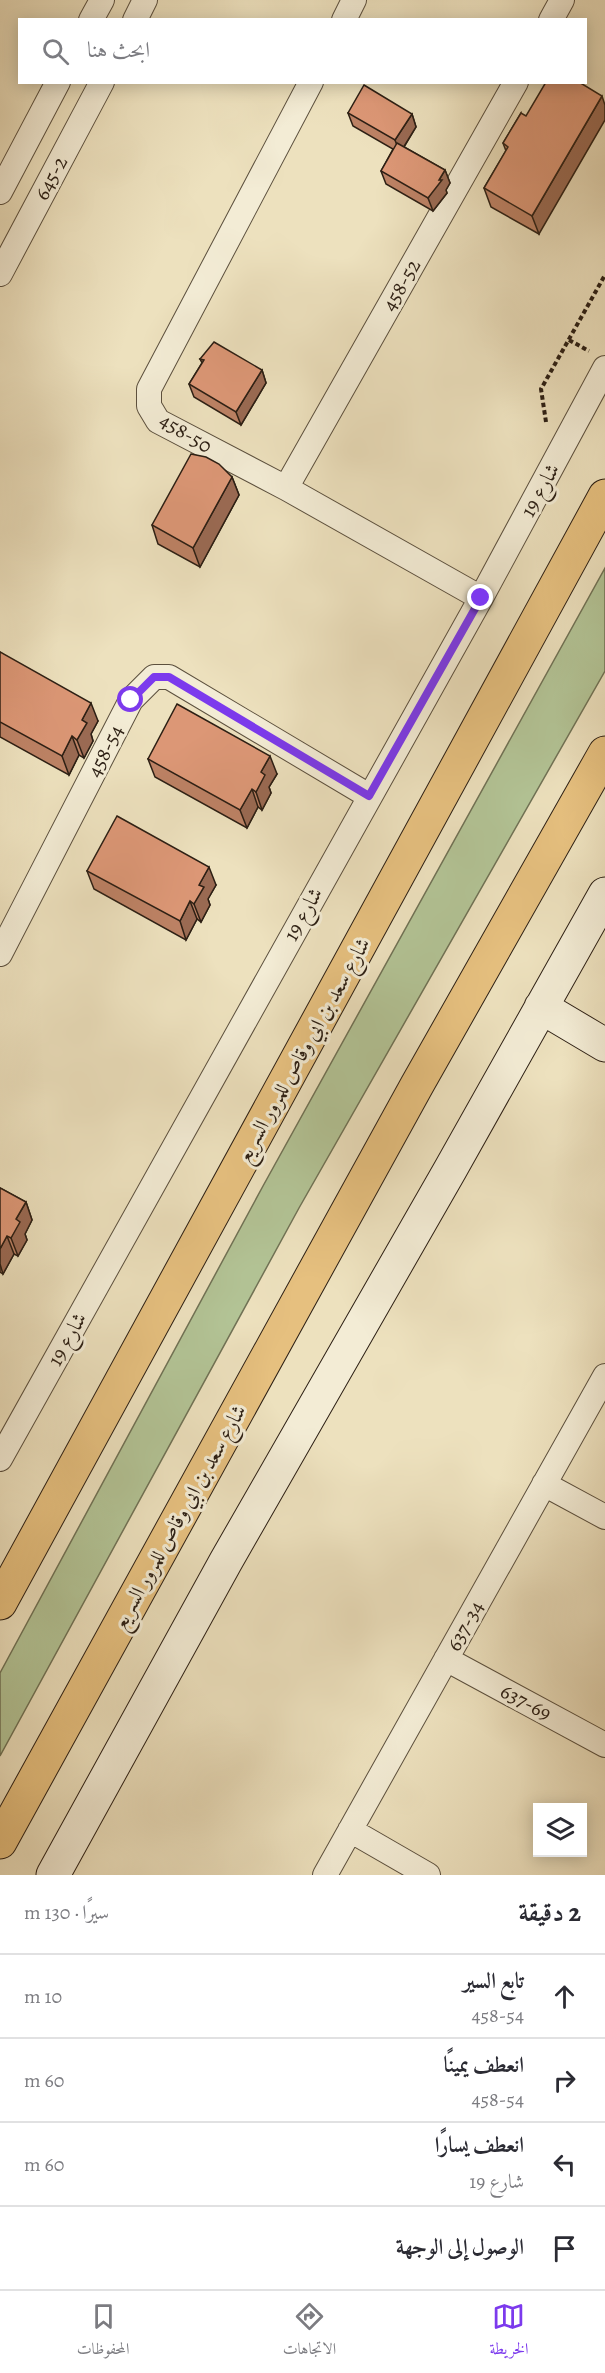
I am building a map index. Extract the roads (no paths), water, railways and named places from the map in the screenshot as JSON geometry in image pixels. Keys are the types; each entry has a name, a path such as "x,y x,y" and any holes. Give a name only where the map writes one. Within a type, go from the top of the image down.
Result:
{"highway":[{"name":"شارع سعد بن ابي وقاص للمرور السريع","path":"0,1603 605,496"},
{"name":"شارع سعد بن ابي وقاص للمرور السريع","path":"0,1842 394,1127 605,753"}],"street":[{"path":"93,18 102,0"},
{"path":"136,18 146,0"},
{"path":"345,18 354,0"},
{"path":"552,18 562,0"},
{"name":"645-2","path":"0,192 57,84"},
{"name":"645-2","path":"0,274 101,84"},
{"name":"458-50","path":"310,84 149,389 149,406 158,421 286,488 481,598"},
{"name":"458-52","path":"286,488 515,84"},
{"name":"شارع 19","path":"0,1459 481,598 605,368"},
{"name":"458-54","path":"0,954 131,700 154,677 169,677 369,796"},
{"path":"52,1875 226,1561 605,894"},
{"path":"541,1007 605,1045"},
{"name":"637-34","path":"325,1875 605,1376"},
{"path":"544,1484 605,1517"},
{"name":"637-69","path":"446,1659 605,1745"},
{"path":"350,1830 428,1875"}]}
